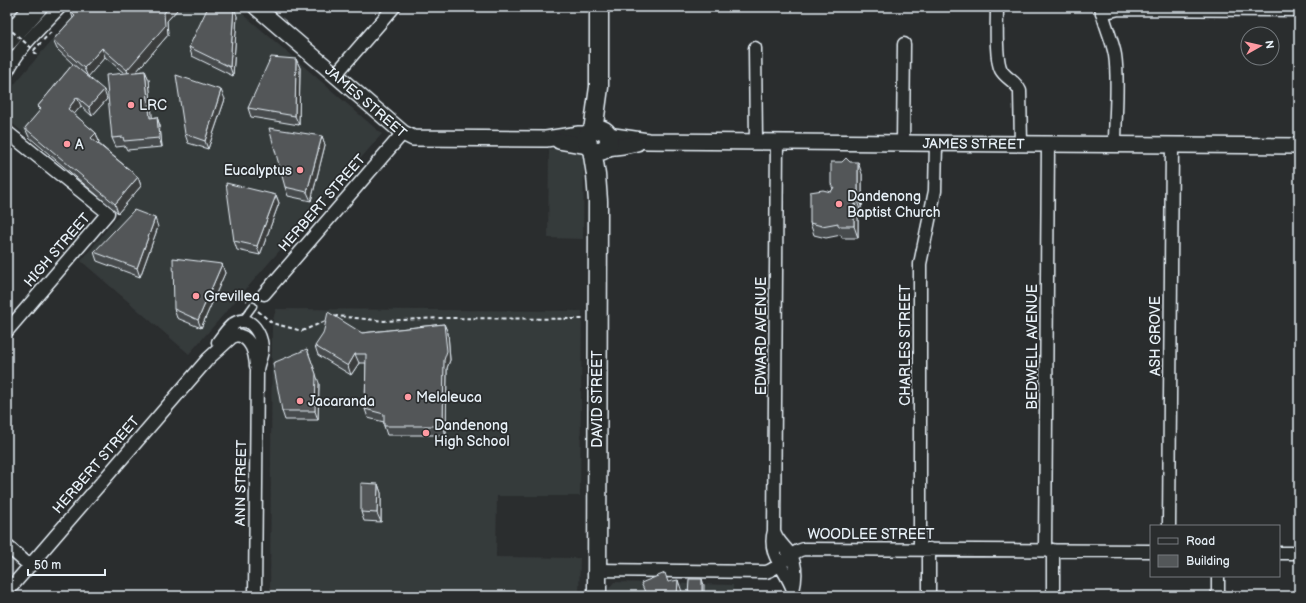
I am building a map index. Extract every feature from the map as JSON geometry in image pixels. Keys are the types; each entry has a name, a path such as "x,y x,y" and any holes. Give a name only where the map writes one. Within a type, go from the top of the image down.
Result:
{"highway":[{"path":"7,40 36,7"}],"main road":[{"name":"DAVID STREET","path":"597,596 599,7"}],"street":[{"path":"7,72 14,58 27,40 60,7"},
{"name":"JAMES STREET","path":"256,7 403,133 413,138 1299,146"},
{"path":"335,75 394,7"},
{"path":"997,7 998,62 1003,74 1018,86 1020,91 1021,144"},
{"path":"1114,145 1116,62 1113,46 1102,10 1299,10"},
{"path":"903,143 904,44"},
{"path":"755,48 756,142"},
{"name":"HIGH STREET","path":"7,132 108,213 7,331"},
{"name":"HERBERT STREET","path":"264,294 403,133"},
{"name":"EDWARD AVENUE","path":"777,142 774,531 772,549 793,593"},
{"name":"CHARLES STREET","path":"929,596 925,549 920,264 935,191 936,143"},
{"name":"BEDWELL AVENUE","path":"1048,144 1049,550 1053,596"},
{"name":"ASH GROVE","path":"1168,525 1172,145"},
{"path":"238,335 242,321"},
{"name":"HERBERT STREET","path":"208,359 228,329 235,322 242,321"},
{"name":"ANN STREET","path":"242,321 248,322 253,326 260,337 262,352 257,364 255,596"},
{"name":"HERBERT STREET","path":"7,592 208,359 232,337 238,335"},
{"name":"ANN STREET","path":"238,335 246,338 250,344 257,371"},
{"name":"EDWARD AVENUE","path":"774,531 778,540 793,561 795,576 793,593"},
{"path":"7,546 30,566"},
{"name":"WOODLEE STREET","path":"597,570 766,572 780,564 790,555 804,548 1150,551"},
{"path":"1280,553 1299,553"},
{"path":"1218,577 1218,596"}],"lane":[{"name":"HERBERT STREET","path":"242,321 253,306"}],"path":[{"path":"7,27 34,50 50,32 48,30"},
{"path":"272,323 302,331 337,316 384,321 440,318 583,319"}],"shaded area":[{"path":"80,7 235,7 382,134 189,354 81,261 119,215 118,213 7,119 7,93"},
{"path":"549,149 584,150 583,239 548,238"},
{"name":"Dandenong High School","path":"276,309 582,311 580,496 497,496 496,557 580,558 579,596 270,596 272,323"},
{"path":"614,582 733,585 733,596 609,596 609,588"}],"building":[{"path":"76,7 169,7 164,13 165,26 127,70 102,48 84,68 53,40 75,16 71,12"},
{"path":"208,7 234,7 230,67 189,47"},
{"path":"271,57 296,59 295,116 248,108"},
{"name":"A","path":"73,64 104,90 89,107 77,97 68,109 96,133 91,138 138,177 115,204 25,128 41,109 38,106"},
{"name":"LRC","path":"145,71 150,118 157,117 159,138 124,141 123,137 112,138 106,75"},
{"path":"176,75 221,90 205,141 185,134"},
{"name":"Eucalyptus","path":"269,128 322,136 307,192 285,187"},
{"name":"Dandenong Baptist Church","path":"846,158 850,162 858,162 858,194 857,201 854,201 854,226 838,226 838,223 822,226 810,223 810,192 823,190 831,192 834,187 831,184 831,162 842,162"},
{"path":"226,183 276,195 257,246 234,241"},
{"path":"134,210 155,218 137,268 94,252"},
{"name":"Grevillea","path":"173,258 222,264 198,320 174,309"},
{"name":"Melaleuca","path":"328,312 362,333 444,324 447,351 444,360 443,426 384,426 384,414 365,409 366,354 355,354 348,366 315,346 323,334"},
{"name":"Jacaranda","path":"307,349 316,374 315,411 282,411 273,363"},
{"path":"361,483 378,484 377,513 361,512"},
{"path":"665,573 668,582 678,580 677,596 637,596 645,592 641,583"},
{"path":"689,579 702,579 702,596 688,596"}],"place":[{"name":"LRC","path":"131,105"},
{"name":"A","path":"67,144"},
{"name":"Eucalyptus","path":"300,170"},
{"name":"Dandenong Baptist Church","path":"839,204"},
{"name":"Grevillea","path":"196,296"},
{"name":"Melaleuca","path":"408,397"},
{"name":"Jacaranda","path":"300,401"},
{"name":"Dandenong High School","path":"426,433"}]}
